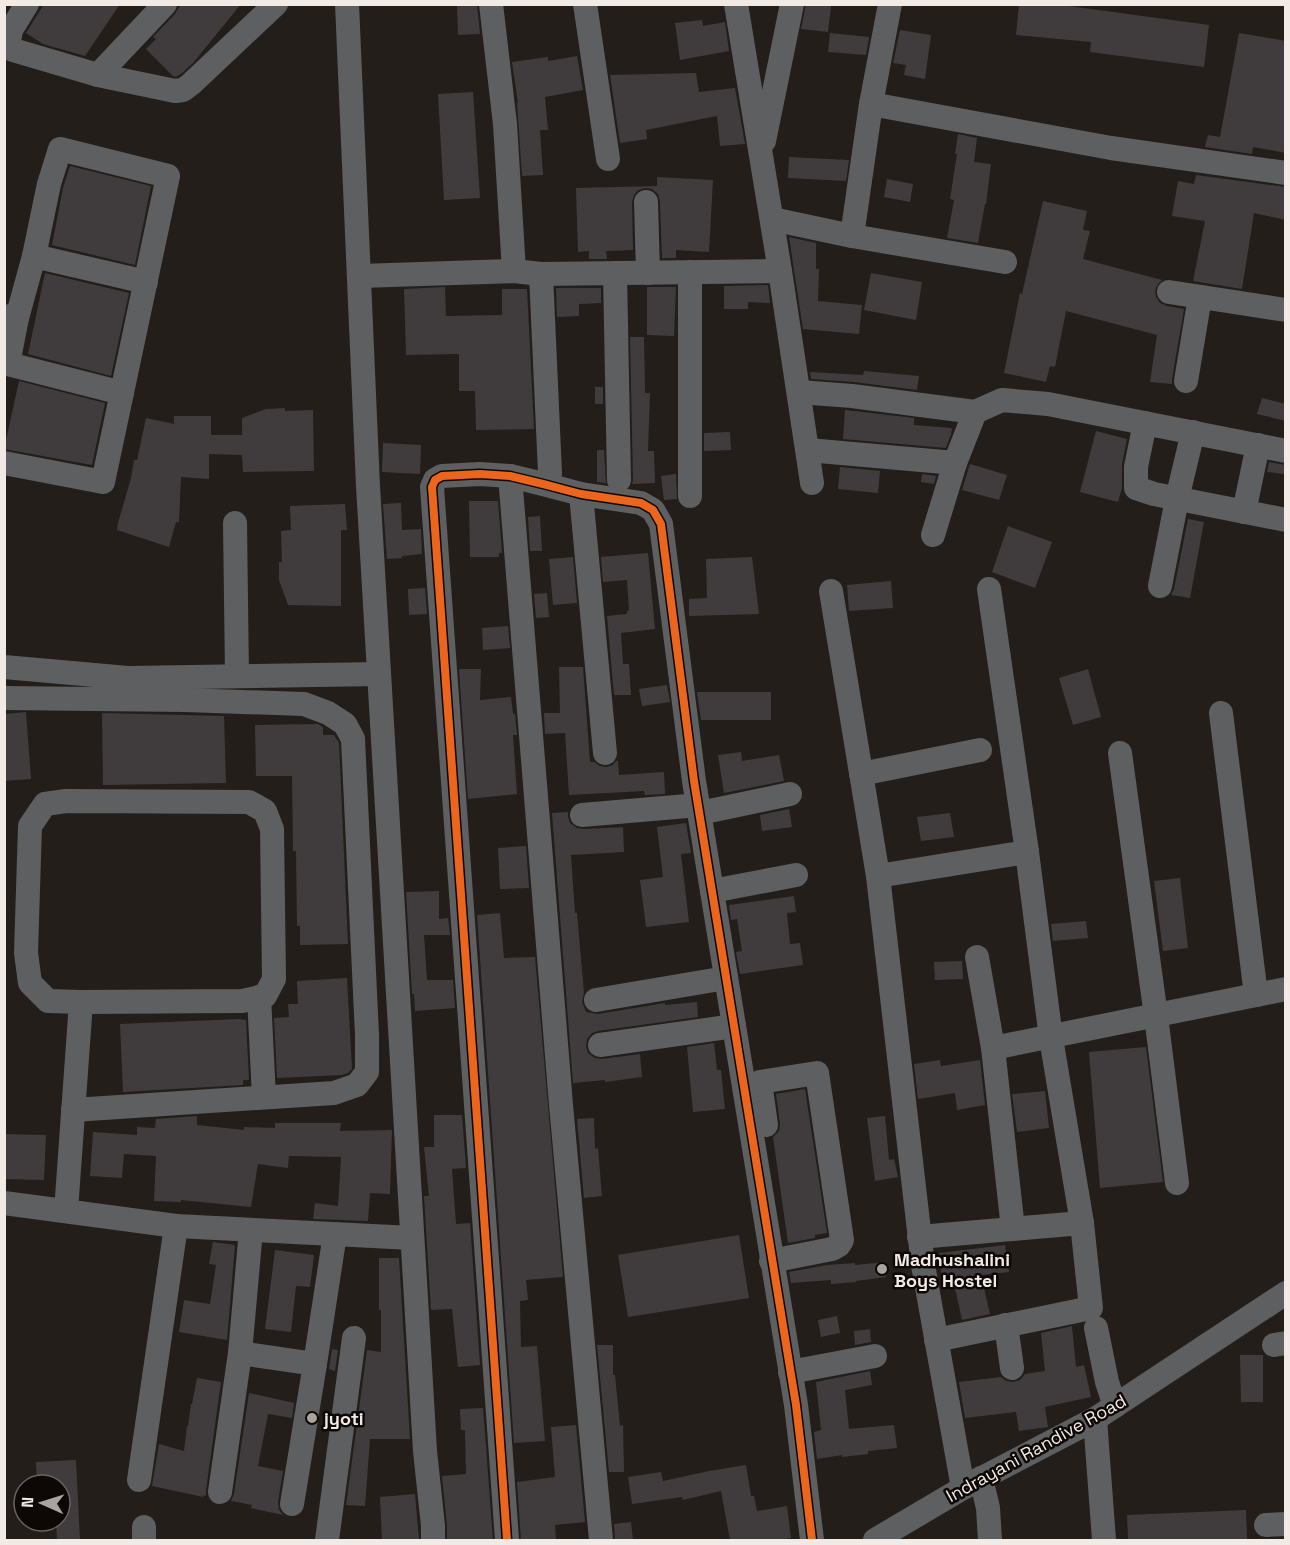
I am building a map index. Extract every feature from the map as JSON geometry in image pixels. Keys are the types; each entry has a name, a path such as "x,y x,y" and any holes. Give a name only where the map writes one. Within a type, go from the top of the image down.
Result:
{"street":[{"path":"27,4 11,30 9,41 14,50 98,75 175,91 183,90 276,4"},
{"path":"98,75 165,4"},
{"path":"347,4 368,486 425,1451 433,1540"},
{"path":"491,4 506,124 514,271"},
{"path":"585,4 608,159"},
{"path":"736,4 772,219 812,483"},
{"path":"761,155 792,4"},
{"path":"852,236 871,104 890,4"},
{"path":"871,104 1111,148 1286,172"},
{"path":"4,463 103,482 146,282 168,176 60,149 49,184 34,256 11,317 6,371 122,393"},
{"path":"646,202 648,273"},
{"path":"772,219 852,236 1005,262"},
{"path":"34,256 146,282"},
{"path":"360,276 514,271 541,274 780,271"},
{"path":"690,272 690,496"},
{"path":"615,273 619,480"},
{"path":"541,274 550,473"},
{"path":"1169,292 1286,310"},
{"path":"1186,381 1200,297"},
{"path":"799,393 852,396 975,412 1002,400 1048,404 1286,451"},
{"path":"933,535 955,463 975,412"},
{"path":"1145,423 1136,467 1136,488 1154,494 1286,520"},
{"path":"1160,586 1193,432"},
{"path":"1244,512 1258,445"},
{"path":"808,450 955,463"},
{"path":"507,1540 432,487 435,480 442,476 480,474 510,476 581,494 641,503 653,510 661,524 699,809 796,1405 812,1540"},
{"path":"510,476 561,1105 601,1540"},
{"path":"581,494 605,753"},
{"path":"235,523 237,676"},
{"path":"936,1340 1091,1308 1082,1223 1050,1038 1027,852 989,589"},
{"path":"831,591 878,876 923,1265 936,1340 972,1483 988,1509 990,1540"},
{"path":"4,667 128,678 379,674"},
{"path":"4,698 304,704 328,713 345,724 353,739 367,1072 357,1085 334,1093 73,1110"},
{"path":"1221,713 1256,995"},
{"path":"861,774 980,750"},
{"path":"1120,753 1178,1183"},
{"path":"582,815 699,809 790,794"},
{"path":"66,801 249,802 265,811 272,829 274,980 265,996 242,1001 81,1002 48,1000 30,983 26,953 30,826 45,804 66,801"},
{"path":"878,876 1027,852"},
{"path":"712,891 796,875"},
{"path":"977,957 993,1048 1013,1229"},
{"path":"596,1000 726,978"},
{"path":"993,1048 1286,989"},
{"path":"259,997 264,1097"},
{"path":"66,1211 81,1002"},
{"path":"600,1045 734,1026"},
{"path":"771,1261 832,1249 842,1240 817,1073 760,1082 772,1171"},
{"path":"4,1203 176,1226 412,1238"},
{"path":"919,1237 1082,1223"},
{"path":"139,1480 176,1226"},
{"path":"220,1492 240,1353 251,1230"},
{"path":"292,1504 335,1234"},
{"name":"Indrayani Randive Road","path":"875,1540 972,1483 1095,1419 1286,1293"},
{"path":"1006,1325 1012,1368"},
{"path":"1096,1328 1107,1383 1115,1406"},
{"path":"327,1540 354,1338"},
{"path":"240,1353 315,1364"},
{"path":"790,1372 875,1356"},
{"path":"1095,1419 1104,1540"}],"building":[{"path":"44,4 120,4 85,56 43,44 26,33"},
{"path":"181,4 241,4 193,63 176,77 146,49 156,39 153,37 175,14"},
{"path":"457,4 477,4 480,34 458,35"},
{"path":"806,4 831,6 828,32 801,29"},
{"path":"1019,4 1069,4 1069,6 1209,25 1204,67 1090,52 1091,42 1016,35"},
{"path":"702,20 703,26 725,22 729,51 680,60 675,23"},
{"path":"900,30 931,35 925,79 904,75 906,65 893,63"},
{"path":"830,33 869,37 866,55 828,52"},
{"path":"1239,33 1286,41 1286,153 1253,147 1252,154 1205,147 1208,135 1220,137"},
{"path":"577,56 583,90 545,97 548,130 540,130 543,175 522,176 518,103 512,62 548,57 548,61"},
{"path":"696,73 699,92 735,88 745,144 720,146 717,116 646,130 647,139 620,143 610,75"},
{"path":"473,92 480,198 444,200 438,94"},
{"path":"958,134 977,138 974,162 991,164 978,243 947,238 954,200 950,199"},
{"path":"789,157 849,160 846,181 788,178"},
{"path":"70,166 151,186 135,265 52,245 63,188"},
{"path":"1196,175 1286,187 1286,220 1254,213 1242,289 1193,281 1205,221 1172,216 1178,181 1194,184"},
{"path":"657,177 713,180 709,252 676,250 676,258 662,258 660,201 658,194 646,188 638,190 632,202 633,250 606,251 607,259 589,259 589,251 578,252 576,188 657,186"},
{"path":"887,179 913,184 910,202 884,197"},
{"path":"1043,201 1087,211 1083,230 1090,231 1083,259 1162,280 1155,290 1160,303 1184,309 1172,384 1150,382 1157,335 1066,311 1055,367 1050,366 1046,382 1004,373 1020,293 1022,294"},
{"path":"789,237 816,243 816,269 819,269 818,301 862,305 859,334 803,329"},
{"path":"45,273 129,293 111,376 28,354"},
{"path":"871,273 922,282 916,320 864,310"},
{"path":"768,285 770,303 748,302 748,309 724,309 724,286"},
{"path":"445,287 446,316 502,315 502,289 527,289 534,429 476,430 475,391 459,391 459,354 406,355 404,289"},
{"path":"647,287 676,287 674,336 647,335"},
{"path":"556,288 601,288 601,303 579,304 579,316 557,317"},
{"path":"630,337 644,337 645,393 650,393 648,451 654,451 655,483 632,484"},
{"path":"864,371 919,376 917,390 811,379 810,372 863,375"},
{"path":"19,381 105,403 92,465 4,449"},
{"path":"595,387 603,387 603,404 595,404"},
{"path":"1262,398 1286,404 1286,421 1257,414"},
{"path":"285,408 285,411 313,410 314,471 243,472 242,455 209,454 209,479 181,477 179,522 176,522 169,547 117,530 134,460 137,460 146,418 174,424 174,416 211,416 211,435 242,435 242,418 266,409"},
{"path":"845,410 914,418 914,425 952,428 951,434 946,448 843,439"},
{"path":"1096,431 1127,439 1122,464 1122,488 1118,502 1080,492"},
{"path":"730,432 731,450 704,451 704,433"},
{"path":"383,443 421,445 420,474 382,472"},
{"path":"597,450 604,450 606,483 597,482"},
{"path":"1269,462 1285,465 1284,474 1267,472"},
{"path":"970,464 1007,475 999,500 962,490"},
{"path":"840,467 880,471 878,493 838,489"},
{"path":"676,474 677,499 664,500 661,476"},
{"path":"922,474 936,476 934,484 921,482"},
{"path":"469,501 498,501 502,553 499,553 499,557 470,557"},
{"path":"401,503 402,530 421,529 422,554 387,559 383,504"},
{"path":"345,504 347,530 341,530 341,606 288,605 279,580 279,562 282,562 281,531 291,530 290,506"},
{"path":"540,516 542,551 530,551 528,517"},
{"path":"1188,519 1204,522 1190,598 1171,595"},
{"path":"1008,526 1052,542 1035,588 992,572"},
{"path":"648,553 655,629 621,633 623,664 629,664 631,695 614,695 607,616 627,614 629,611 627,580 603,582 601,557"},
{"path":"573,557 577,603 553,605 549,559"},
{"path":"752,557 759,614 689,616 689,599 707,598 706,559"},
{"path":"891,581 893,608 849,611 847,585"},
{"path":"425,588 427,614 409,615 408,589"},
{"path":"547,593 549,617 536,618 534,594"},
{"path":"508,626 510,648 483,650 482,628"},
{"path":"559,667 583,667 590,762 606,767 618,761 619,775 664,772 665,794 645,795 644,791 569,795 565,733 545,734 544,713 560,713"},
{"path":"459,669 481,669 480,700 511,697 517,735 513,735 517,794 468,799"},
{"path":"1088,669 1101,717 1073,725 1059,678"},
{"path":"667,685 670,702 642,706 639,689"},
{"path":"697,692 771,692 771,720 701,720"},
{"path":"26,712 31,779 4,781 4,714"},
{"path":"102,713 224,716 226,783 103,785"},
{"path":"318,724 323,727 323,735 334,735 339,743 348,944 300,945 300,926 297,926 296,851 293,851 292,776 256,776 255,725"},
{"path":"741,752 742,761 779,755 784,781 724,793 718,755"},
{"path":"789,809 792,827 762,831 760,815"},
{"path":"568,812 570,823 577,828 623,827 624,852 571,855 584,993 582,1002 586,1012 598,1014 665,1003 665,1005 697,1002 698,1017 598,1031 592,1033 587,1039 588,1053 595,1058 640,1054 642,1077 573,1083 552,813"},
{"path":"950,813 954,837 921,841 917,817"},
{"path":"686,823 691,853 681,854 689,922 646,927 640,880 663,877 657,827"},
{"path":"526,846 529,888 500,889 498,848"},
{"path":"1180,878 1188,948 1163,951 1154,881"},
{"path":"439,891 439,919 448,918 450,935 424,935 427,980 453,980 455,1008 415,1011 406,892"},
{"path":"794,896 796,912 787,913 790,944 800,943 803,965 740,974 736,952 742,951 737,919 731,920 729,905"},
{"path":"500,913 504,958 535,957 563,1277 526,1280 528,1300 520,1301 521,1347 537,1346 545,1441 514,1443 477,915"},
{"path":"1086,921 1088,938 1053,941 1051,924"},
{"path":"962,961 963,979 935,980 934,962"},
{"path":"347,978 352,1069 342,1075 277,1078 274,1018 289,1017 288,1004 298,1004 297,981"},
{"path":"246,1020 249,1080 243,1080 243,1085 123,1092 120,1024"},
{"path":"714,1043 717,1070 721,1070 725,1109 693,1112 687,1047"},
{"path":"1146,1047 1163,1182 1100,1188 1089,1052"},
{"path":"940,1060 941,1066 980,1060 985,1105 957,1110 955,1093 918,1099 914,1064"},
{"path":"805,1089 827,1233 815,1235 815,1238 788,1243 773,1137 779,1131 780,1124 776,1094"},
{"path":"1045,1091 1049,1128 1017,1132 1012,1094"},
{"path":"434,1115 462,1115 466,1168 452,1169 456,1224 470,1223 480,1365 458,1367 452,1309 431,1310 424,1196 429,1196 424,1147 434,1147"},
{"path":"197,1116 197,1125 244,1130 244,1127 275,1128 275,1123 341,1123 340,1131 392,1130 390,1194 370,1193 368,1221 313,1219 315,1203 338,1206 341,1157 289,1156 288,1168 258,1164 251,1207 181,1200 181,1202 154,1201 156,1156 124,1154 122,1178 90,1176 93,1132 137,1135 137,1127 155,1128 156,1119"},
{"path":"885,1116 889,1160 894,1159 898,1177 875,1181 867,1118"},
{"path":"594,1118 595,1149 598,1148 602,1196 584,1198 577,1119"},
{"path":"4,1134 46,1135 44,1180 4,1179"},
{"path":"739,1235 749,1298 628,1317 618,1255"},
{"path":"213,1242 235,1245 227,1340 179,1332 184,1300 210,1304 216,1265 209,1264"},
{"path":"1005,1245 1009,1272 981,1275 990,1314 962,1320 953,1279 942,1281 939,1253"},
{"path":"275,1250 314,1255 310,1287 296,1286 291,1332 265,1329"},
{"path":"379,1258 399,1258 410,1439 370,1439 365,1506 346,1505 367,1350 381,1352"},
{"path":"885,1262 886,1277 856,1282 831,1284 831,1280 791,1283 789,1272 827,1265"},
{"path":"837,1316 840,1333 821,1337 818,1320"},
{"path":"1072,1326 1076,1367 1084,1365 1091,1397 1045,1407 1048,1427 1019,1431 1016,1412 965,1418 959,1382 1001,1377 1013,1382 1020,1380 1025,1374 1045,1371 1041,1333"},
{"path":"870,1329 871,1342 855,1345 854,1331"},
{"path":"597,1345 613,1345 613,1375 615,1375 620,1426 623,1425 624,1472 609,1472"},
{"path":"332,1349 338,1350 335,1371 329,1369"},
{"path":"1240,1355 1263,1355 1263,1402 1241,1402"},
{"path":"870,1371 872,1385 845,1390 849,1429 894,1425 897,1448 868,1451 868,1454 817,1459 814,1432 821,1430 816,1382"},
{"path":"197,1378 221,1382 206,1496 203,1495 203,1497 152,1486 159,1444 184,1451"},
{"path":"249,1393 294,1403 292,1418 268,1414 258,1466 283,1471 278,1502 279,1510 283,1515 231,1501 234,1494"},
{"path":"483,1408 493,1540 447,1540 442,1476 466,1474 465,1430 461,1430 460,1409"},
{"path":"576,1425 585,1522 555,1525 556,1540 521,1540 517,1482 555,1477 551,1427"},
{"path":"76,1460 80,1540 57,1540 57,1533 72,1533 72,1473 36,1473 36,1462"},
{"path":"746,1465 751,1496 754,1496 757,1511 787,1506 791,1538 730,1540 721,1491 683,1500 682,1497 632,1504 628,1477 661,1472 663,1481"},
{"path":"415,1494 419,1540 382,1540 380,1497"},
{"path":"1246,1510 1247,1540 1128,1540 1127,1515"},
{"path":"631,1522 633,1540 615,1540 614,1524"}],"cycle path":[{"path":"507,1540 432,487 435,480 442,476 480,474 510,476 581,494 641,503 653,510 661,524 694,781 796,1405 812,1540"}],"place":[{"name":"Madhushalini Boys Hostel","path":"882,1269"},
{"name":"jyoti","path":"312,1418"}]}
